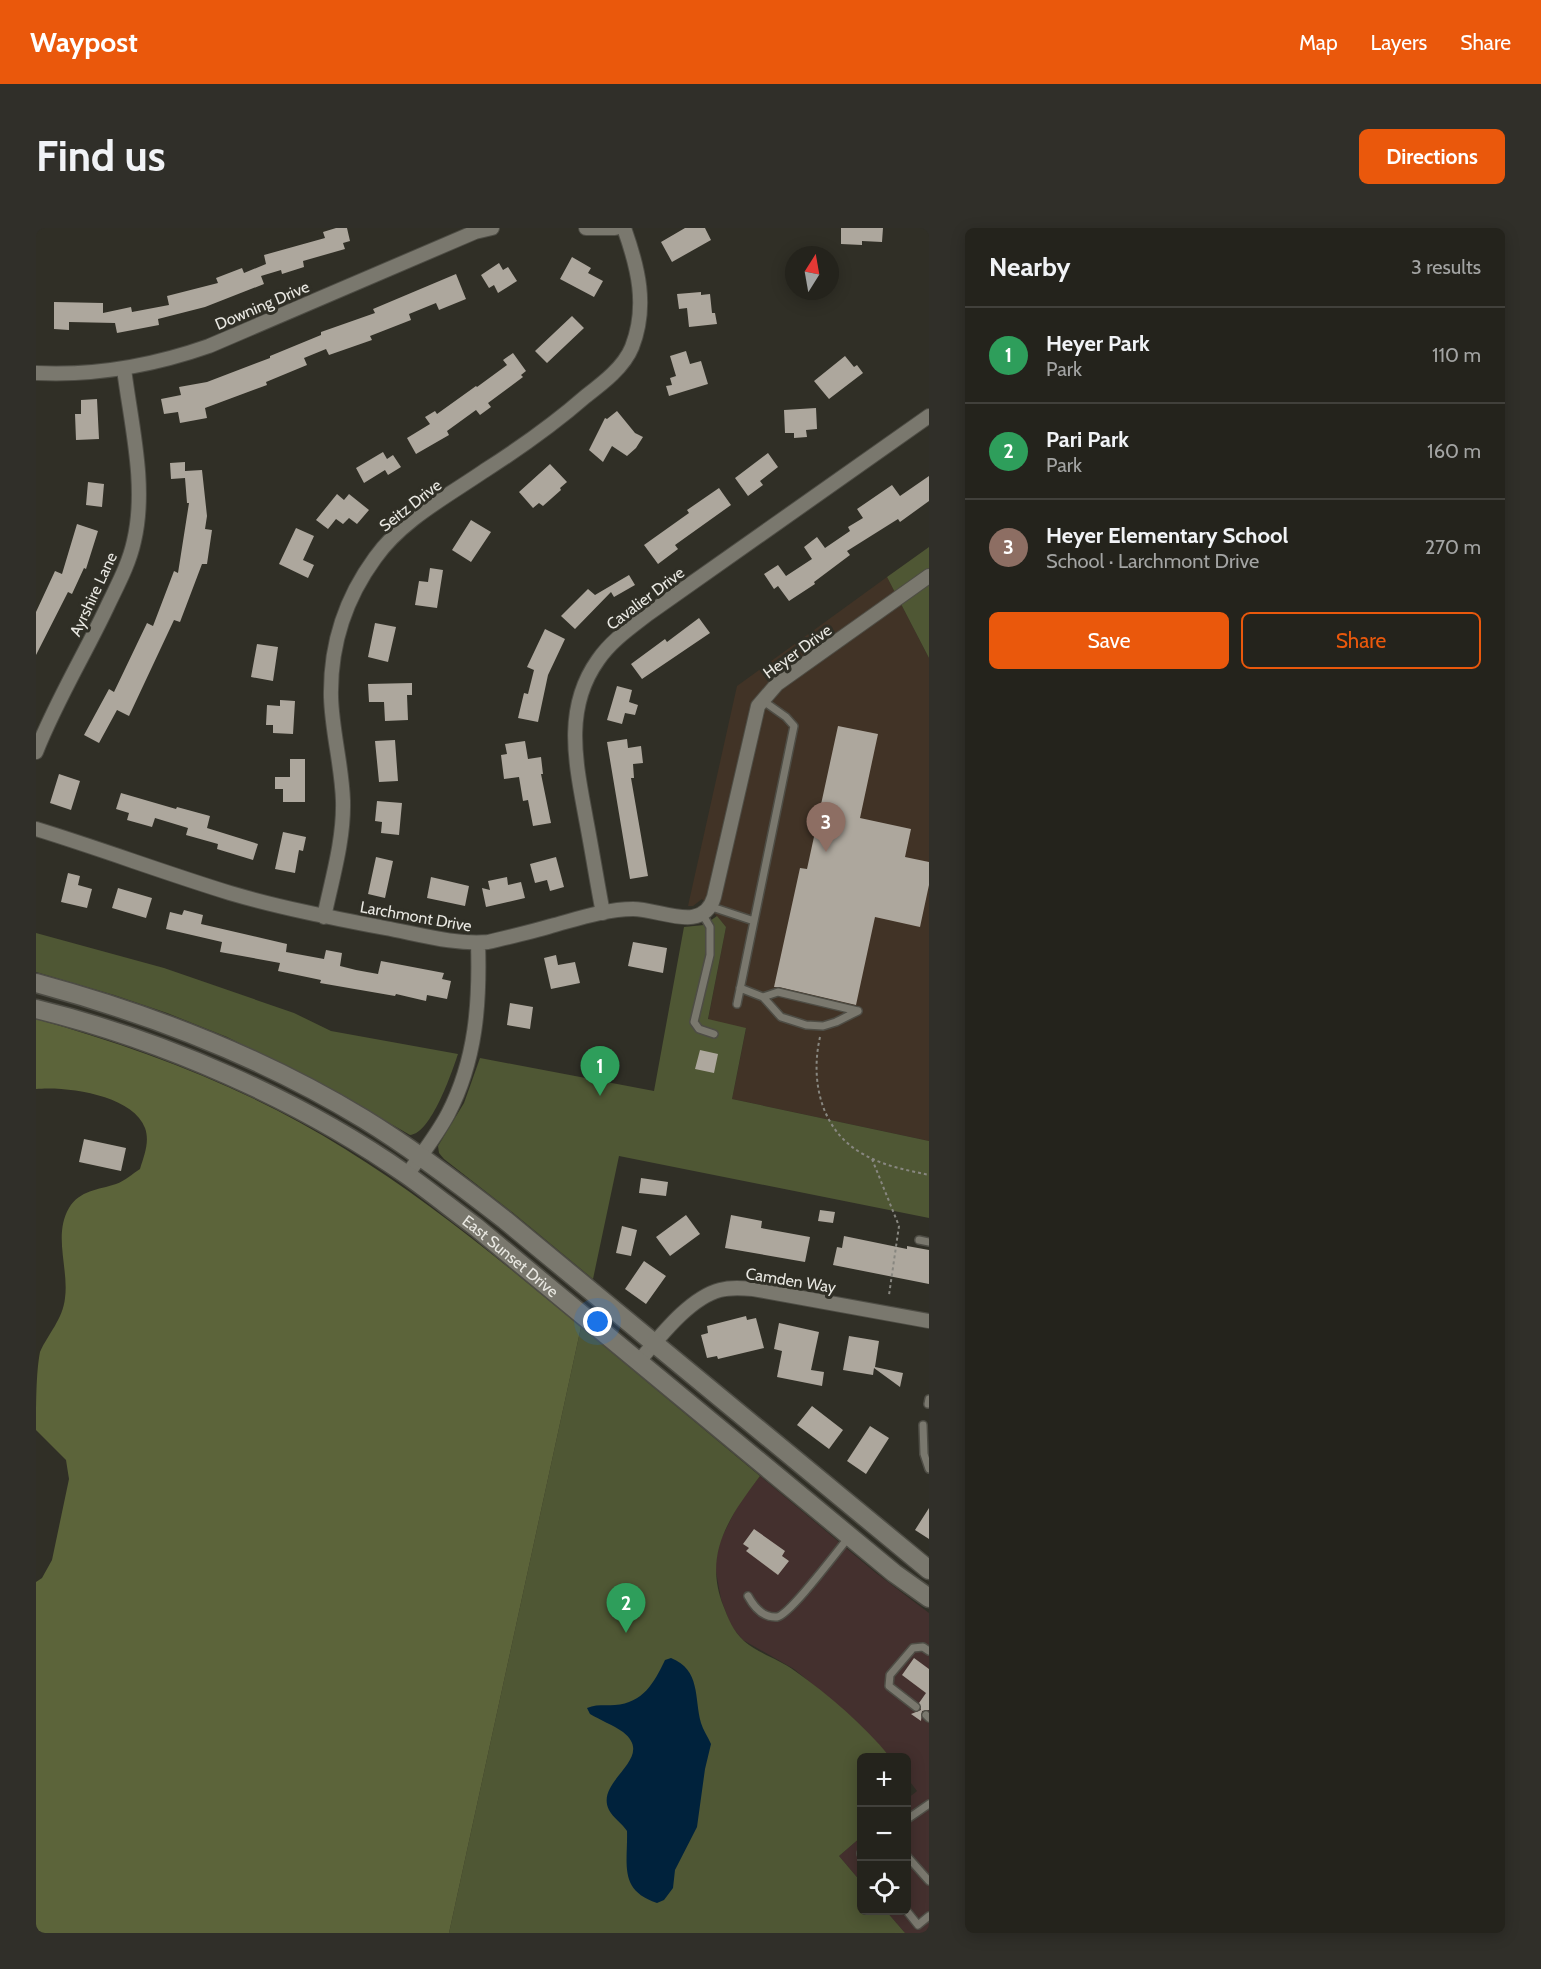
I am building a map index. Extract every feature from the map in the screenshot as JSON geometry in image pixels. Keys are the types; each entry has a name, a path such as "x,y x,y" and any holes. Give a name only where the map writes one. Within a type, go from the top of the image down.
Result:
{"main road":[{"name":"East Sunset Drive","path":"36,983 175,1027 233,1051 317,1092 364,1119 420,1156 505,1220 929,1570"},
{"name":"East Sunset Drive","path":"36,1009 74,1018 210,1067 340,1133 407,1175 476,1227 894,1574 929,1598"}],"street":[{"name":"Downing Drive","path":"36,372 85,373 158,363 209,346 475,232 492,228"},
{"path":"586,228 615,228"},
{"name":"Seitz Drive","path":"324,917 342,831 343,800 331,699 335,650 345,611 375,558 406,525 559,419 606,380 625,359 638,326 641,306 640,280 624,228"},
{"name":"Ayrshire Lane","path":"36,752 60,697 126,568 134,542 138,512 138,479 124,369"},
{"name":"Cavalier Drive","path":"603,914 575,758 573,731 581,692 597,660 608,646 648,614 929,416"},
{"name":"Heyer Drive","path":"707,911 738,789 754,714 762,700 777,684 929,576"},
{"name":"Larchmont Drive","path":"36,829 231,893 324,917 442,939 478,943 603,914 637,909 690,918 707,911"},
{"path":"407,1175 447,1115 457,1095 471,1055 477,1020 478,943"},
{"name":"Camden Way","path":"639,1362 693,1304 706,1295 720,1290 753,1288 929,1320"}],"lane":[{"path":"737,1004 794,726 786,717 762,700"},
{"path":"714,1034 699,1029 694,1022 710,955 710,927 707,911 754,921"},
{"path":"740,988 763,997 775,1013 787,1021 806,1025 823,1026 858,1011 778,992 763,997"},
{"path":"919,1240 929,1242"},
{"path":"923,1425 924,1454 929,1469"},
{"path":"748,1596 753,1605 767,1615 778,1617 785,1613 849,1536"},
{"path":"916,1707 889,1686 890,1675 913,1648 923,1647 929,1651"},
{"path":"911,1817 929,1804"},
{"path":"911,1861 929,1881"},
{"path":"909,1915 918,1925 929,1916"}],"path":[{"path":"823,1026 816,1070 822,1104 834,1129 844,1140 872,1159 929,1175"},
{"path":"872,1159 899,1226 889,1295"}],"shaded area":[{"path":"887,577 929,658 929,1141 732,1099 746,1029 708,1020 726,927 702,899 693,906 688,906 737,686"},
{"path":"760,1476 876,1573 929,1613 929,1933 905,1933 889,1915 911,1915 911,1796 917,1791 911,1783 911,1753 886,1753 856,1721 794,1669 743,1640 731,1626 721,1599 715,1566 720,1541 739,1503"},
{"path":"857,1840 857,1877 839,1856"}],"green space":[{"path":"929,547 929,658 887,577"},
{"path":"717,916 726,927 708,1019 746,1028 732,1099 929,1141 929,1218 619,1156 593,1279 444,1159 439,1153 438,1146 464,1103 480,1058 654,1091 684,927 704,925"},
{"path":"36,933 164,968 294,1013 331,1031 458,1054 433,1114 418,1132 410,1135 327,1087 227,1037 167,1013 36,972"},
{"path":"36,1019 156,1057 234,1089 309,1127 376,1169 437,1212 581,1327 449,1933 36,1933 36,1582 42,1578 52,1560 69,1479 66,1460 36,1430 36,1390 40,1352 64,1306 66,1287 62,1229 69,1208 84,1194 119,1183 140,1169 147,1138 145,1128 138,1117 113,1100 81,1091 36,1089"},
{"path":"581,1327 760,1476 730,1521 718,1552 716,1569 723,1605 734,1629 744,1641 789,1667 821,1690 846,1711 887,1753 857,1753 857,1840 839,1856 857,1877 857,1915 889,1915 905,1933 449,1933"}],"water":[{"path":"671,1658 681,1663 692,1677 701,1723 711,1744 697,1827 675,1870 673,1888 664,1900 657,1903 645,1898 636,1891 631,1883 627,1865 627,1831 609,1810 607,1799 616,1779 630,1761 633,1751 632,1742 623,1732 590,1714 587,1708 625,1703 640,1696 652,1684 665,1660"}],"building":[{"path":"336,228 347,228 350,241 343,243 345,249 303,261 304,267 282,274 281,270 261,276 264,284 205,307 158,319 159,325 117,333 115,323 69,322 69,330 54,329 54,302 103,303 103,313 131,307 132,312 169,305 167,296 218,283 216,278 242,268 244,273 266,264 264,255 325,238 323,232"},
{"path":"685,228 705,228 711,240 672,262 661,242"},
{"path":"841,228 883,228 882,242 862,241 862,245 841,244"},
{"path":"572,257 591,268 588,273 603,281 594,297 560,279"},
{"path":"499,263 503,270 508,267 517,281 498,293 494,285 489,288 481,275"},
{"path":"456,274 466,299 439,310 436,303 409,314 411,320 370,336 372,340 329,355 326,349 304,358 307,365 266,382 267,385 205,408 207,418 180,423 178,412 164,414 161,399 181,395 179,387 207,382 270,358 270,356 321,335 321,332 375,313 373,309"},
{"path":"701,292 701,295 710,294 712,313 715,313 717,324 689,327 687,308 679,309 677,294"},
{"path":"572,316 584,328 547,363 535,351"},
{"path":"686,351 690,364 701,361 708,384 669,396 666,386 672,385 670,378 676,376 670,356"},
{"path":"513,353 526,371 521,375 523,377 488,403 491,407 480,415 476,410 447,431 449,435 416,454 407,438 430,424 425,417 435,411 437,414 477,387 507,365 503,360"},
{"path":"845,356 854,367 857,365 863,373 829,399 814,381"},
{"path":"97,399 99,439 76,440 75,414 81,414 81,400"},
{"path":"816,408 817,429 806,430 807,437 794,438 794,433 785,433 784,410"},
{"path":"617,411 635,433 643,437 627,456 612,446 603,462 589,450 605,418 607,419"},
{"path":"383,452 387,459 393,455 401,467 388,475 385,470 364,483 356,468"},
{"path":"768,453 778,467 760,481 763,485 748,496 735,478"},
{"path":"185,462 185,471 202,470 207,516 205,529 212,530 207,564 202,564 180,622 174,620 129,716 117,710 99,743 84,735 109,689 114,692 147,623 153,626 174,571 178,573 189,503 187,503 185,478 171,479 170,463"},
{"path":"550,464 567,482 543,506 539,503 533,508 519,492"},
{"path":"929,476 929,501 900,522 898,519 847,551 850,555 814,582 815,584 789,601 778,586 774,589 764,574 778,565 786,576 812,559 804,547 817,537 825,548 850,531 848,527 863,518 857,509 892,485 900,496"},
{"path":"88,482 104,484 102,507 86,505"},
{"path":"719,488 731,505 675,545 678,549 658,564 644,545 689,513 687,510"},
{"path":"337,494 344,500 349,494 369,510 357,524 349,518 343,524 336,519 328,529 316,520"},
{"path":"471,520 491,532 471,562 452,550"},
{"path":"77,524 98,531 86,569 84,568 72,594 68,592 36,655 36,612 55,571 62,574"},
{"path":"296,528 314,536 303,560 314,565 308,578 279,564"},
{"path":"430,568 443,570 437,608 415,605 419,581 428,582"},
{"path":"629,575 635,585 614,597 611,592 575,629 561,616 588,589 595,595"},
{"path":"699,618 710,633 642,679 631,664 665,639 667,642"},
{"path":"375,623 396,627 388,662 368,657"},
{"path":"545,629 565,639 548,675 538,722 518,718 524,693 528,694 534,670 527,667"},
{"path":"257,644 278,647 273,681 251,677"},
{"path":"412,683 412,695 407,695 408,720 385,721 384,702 369,702 368,684"},
{"path":"617,686 632,690 629,702 638,705 635,715 625,713 622,724 607,720"},
{"path":"280,700 295,701 293,734 273,733 273,725 266,725 267,705 280,706"},
{"path":"838,726 878,734 860,818 911,829 905,857 929,862 929,885 920,927 875,917 856,1005 774,987 800,868 807,869"},
{"path":"627,739 628,748 641,746 643,763 633,764 634,778 631,778 648,876 630,879 607,742"},
{"path":"395,740 398,781 379,782 375,741"},
{"path":"525,741 528,759 541,757 543,774 541,774 551,823 533,826 528,800 523,801 519,777 504,779 501,755 507,754 505,744"},
{"path":"290,759 305,759 305,802 283,802 283,789 275,789 275,777 290,777"},
{"path":"59,774 80,781 71,810 50,803"},
{"path":"121,793 210,816 207,828 258,844 253,860 217,849 218,844 186,835 188,828 155,818 152,827 127,820 129,813 116,809"},
{"path":"377,801 402,803 399,835 381,833 382,822 375,821"},
{"path":"283,832 306,837 303,851 299,850 295,873 275,869"},
{"path":"376,857 393,861 385,898 368,894"},
{"path":"556,857 564,887 550,891 547,880 535,883 530,864"},
{"path":"68,873 80,876 78,885 92,889 87,908 61,902"},
{"path":"431,877 469,886 465,906 427,898"},
{"path":"507,877 508,885 521,882 525,898 486,907 482,888 490,890 488,881"},
{"path":"118,888 152,898 146,918 112,908"},
{"path":"184,910 203,915 201,924 287,944 286,952 324,959 326,950 342,953 340,966 356,970 378,974 381,961 444,973 442,979 451,981 447,999 427,995 426,1001 396,994 395,996 320,983 321,980 278,971 280,963 220,952 222,942 166,929 170,912 182,915"},
{"path":"633,942 667,948 663,973 628,966"},
{"path":"556,955 558,965 575,962 580,983 551,989 544,958"},
{"path":"510,1003 533,1007 530,1029 507,1025"},
{"path":"700,1050 718,1054 714,1073 695,1069"},
{"path":"84,1139 126,1148 121,1171 79,1162"},
{"path":"641,1178 668,1182 666,1196 639,1193"},
{"path":"820,1210 835,1212 833,1223 818,1221"},
{"path":"686,1215 700,1234 670,1256 656,1237"},
{"path":"731,1215 762,1221 761,1228 810,1237 805,1262 725,1248"},
{"path":"622,1226 637,1230 631,1256 616,1253"},
{"path":"844,1236 907,1249 907,1246 929,1250 929,1284 833,1265 837,1247 842,1248"},
{"path":"644,1261 666,1276 646,1304 625,1289"},
{"path":"746,1316 747,1320 756,1318 764,1348 718,1359 717,1356 707,1358 701,1335 708,1333 707,1326"},
{"path":"779,1323 819,1332 811,1370 824,1372 822,1386 777,1377 782,1351 774,1349"},
{"path":"849,1336 879,1341 875,1367 903,1373 900,1387 874,1368 873,1375 843,1370"},
{"path":"812,1406 843,1430 829,1449 797,1425"},
{"path":"870,1426 889,1438 866,1474 847,1461"},
{"path":"929,1508 929,1539 915,1530"},
{"path":"754,1529 785,1551 782,1556 789,1561 778,1575 746,1551 749,1548 743,1544"},
{"path":"914,1658 929,1669 929,1710 922,1711 921,1721 911,1714 921,1710 919,1703 926,1693 902,1675"}],"place":[{"name":"Heyer Elementary School","path":"826,852"},
{"name":"Heyer Park","path":"600,1096"},
{"name":"Pari Park","path":"626,1633"}]}
